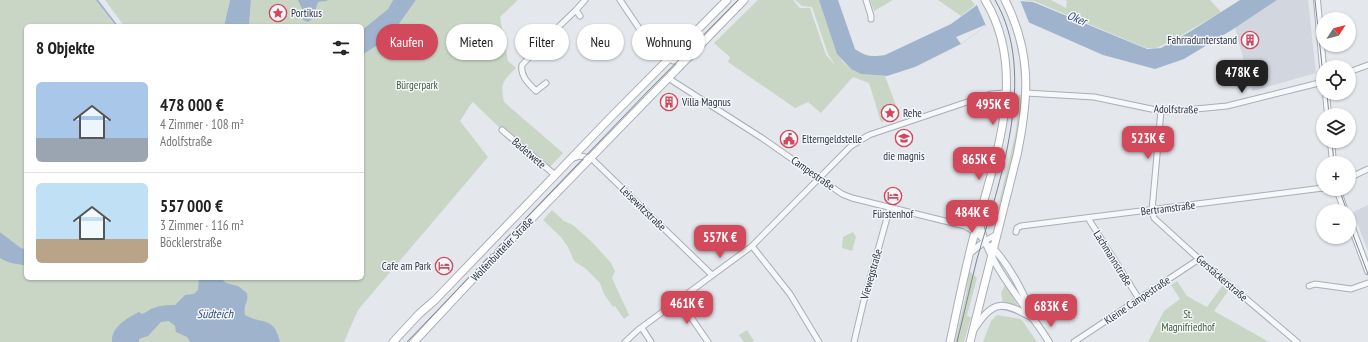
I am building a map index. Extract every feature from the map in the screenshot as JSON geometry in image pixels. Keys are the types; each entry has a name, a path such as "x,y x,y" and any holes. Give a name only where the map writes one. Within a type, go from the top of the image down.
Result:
{"main road":[{"name":"Wolfenbütteler Straße","path":"703,24 727,0"},
{"name":"Wolfenbütteler Straße","path":"705,40 744,0"},
{"path":"950,342 975,232 1003,124 1006,93 1005,58 998,27 985,0"},
{"path":"970,342 1017,155 1023,124 1026,93 1024,56 1016,26 1005,0"},
{"name":"Wolfenbütteler Straße","path":"393,342 666,60"},
{"name":"Wolfenbütteler Straße","path":"414,342 685,60"}],"street":[{"path":"546,83 536,91 523,76 521,70 522,65 584,0"},
{"path":"620,0 636,24"},
{"path":"866,0 871,19"},
{"path":"1317,2 1322,60"},
{"path":"576,10 580,16"},
{"path":"1356,69 1368,65"},
{"name":"Campestraße","path":"668,78 842,194 852,198 963,226 975,232"},
{"name":"Adolfstraße","path":"1026,93 1094,97 1161,111 1197,110 1227,106 1316,84"},
{"path":"625,342 752,246 851,146 863,138 991,94 1006,93"},
{"path":"1152,210 1161,111"},
{"name":"Badetwete","path":"502,130 555,175"},
{"path":"570,159 580,156 591,158"},
{"name":"Leisewitzstraße","path":"591,158 712,275"},
{"path":"1356,175 1368,169"},
{"name":"Bertramstraße","path":"1016,232 1017,228 1021,226 1316,189"},
{"name":"Viewegstraße","path":"854,342 890,207"},
{"name":"Gerstäckerstraße","path":"1152,210 1154,218 1297,342"},
{"name":"Lachmannstraße","path":"1088,218 1139,299"},
{"path":"979,220 985,242"},
{"path":"975,232 992,252 1006,265 1049,342"},
{"path":"970,253 997,234"},
{"path":"1356,239 1368,271"},
{"path":"752,246 790,294 819,342"},
{"name":"Kleine Campestraße","path":"1074,342 1199,258"},
{"path":"1310,286 1315,284 1351,289 1368,283"},
{"path":"679,300 708,342"},
{"path":"972,333 984,315 991,309 998,306 1011,306 1035,319"},
{"path":"642,328 651,342"}],"shaded area":[{"path":"1277,0 1308,0 1316,73 1252,91 1235,28"},
{"path":"1368,205 1368,251 1356,220 1356,211"}],"green space":[{"path":"0,0 96,0 114,24 24,24 24,249 21,248 0,232"},
{"path":"105,0 230,0 224,24 123,24"},
{"path":"251,0 393,0 388,9 364,28 364,24 249,24"},
{"name":"Bürgerpark","path":"416,0 518,0 500,17 501,24 446,24 446,60 507,60 507,56 508,61 516,68 505,79 502,90 504,102 563,153 548,169 502,130 473,102 460,121 488,157 358,310 344,342 0,342 0,258 24,265 24,280 364,280 364,54 376,46 376,60 438,60 438,24 399,24"},
{"path":"758,0 793,0 800,8 810,8 826,55 836,66 828,54 812,7 802,6 795,0 819,0 842,61 851,69 861,74 885,76 900,116 881,122 869,83 853,77 821,113 808,102 795,108 728,62 730,57 714,43"},
{"path":"870,0 893,0 874,11"},
{"path":"938,0 971,0 975,5 961,16"},
{"path":"1021,0 1051,0 1066,8 1067,1 1065,0 1210,0 1221,12 1157,48 1146,48 1034,1"},
{"path":"1019,95 1023,95 1019,132 997,220 995,219 1016,131"},
{"path":"552,210 564,221 573,225 593,243 611,263 615,271 612,278 629,315 624,319 604,294 600,283 586,269 574,261 568,247 561,237 543,220"},
{"path":"853,232 856,237 852,251 842,248 843,237"},
{"path":"969,271 977,278 967,316 971,317 964,342 955,342 966,295"},
{"name":"St. Magnifriedhof","path":"1177,281 1187,296 1207,307 1223,285 1228,291 1214,311 1269,342 1148,342 1164,311 1180,299 1171,285"},
{"path":"1005,285 1017,305 1003,303 1001,293"},
{"path":"997,315 1021,319 1037,342 983,342 991,321"},
{"path":"747,330 754,341 744,342 739,335"}],"water":[{"path":"230,0 251,0 249,24 224,24"},
{"path":"298,0 328,0 318,2 313,18 308,22 303,20 302,9"},
{"path":"393,0 416,0 399,24 376,24 376,46 364,54 364,28 388,9"},
{"path":"819,0 838,0 855,49 862,54 873,56 885,55 951,24 977,5 1019,1 1033,2 1147,49 1161,48 1240,0 1277,0 1184,59 1155,69 1103,55 1028,22 986,26 961,44 915,67 887,76 861,74 851,69 837,54"},
{"path":"0,232 21,248 24,249 24,265 0,258"},
{"name":"Südteich","path":"199,280 223,280 226,283 238,286 247,293 245,315 271,324 277,333 280,342 190,342 187,337 176,332 175,326 169,321 161,322 148,336 139,339 139,342 112,342 114,332 125,320 139,312 142,314 159,306 175,305 185,295 194,294 198,290"}],"pier":[{"path":"1020,0 1030,25 987,28 976,3"},
{"path":"985,25 986,26 961,44 956,37"}],"waterway":[{"path":"97,0 115,24"}],"tram line":[{"path":"407,342 647,92 738,0"},
{"path":"957,342 977,259 1004,163 1011,129 1014,94 1014,61 1008,29 995,0"},
{"path":"1315,0 1321,60"},
{"path":"1328,100 1328,108"},
{"path":"1333,148 1333,156"},
{"path":"1342,196 1344,204"},
{"path":"1356,242 1368,274"}],"place":[{"name":"Portikus","path":"278,13"},
{"name":"Fahrradunterstand","path":"1250,40"},
{"name":"Villa Magnus","path":"669,102"},
{"name":"Rehe","path":"890,113"},
{"name":"die magnis","path":"904,138"},
{"name":"Elterngeldstelle","path":"789,139"},
{"name":"Fürstenhof","path":"893,196"},
{"name":"Cafe am Park","path":"444,266"}],"water label":[{"name":"Oker","path":"1077,18"}]}
